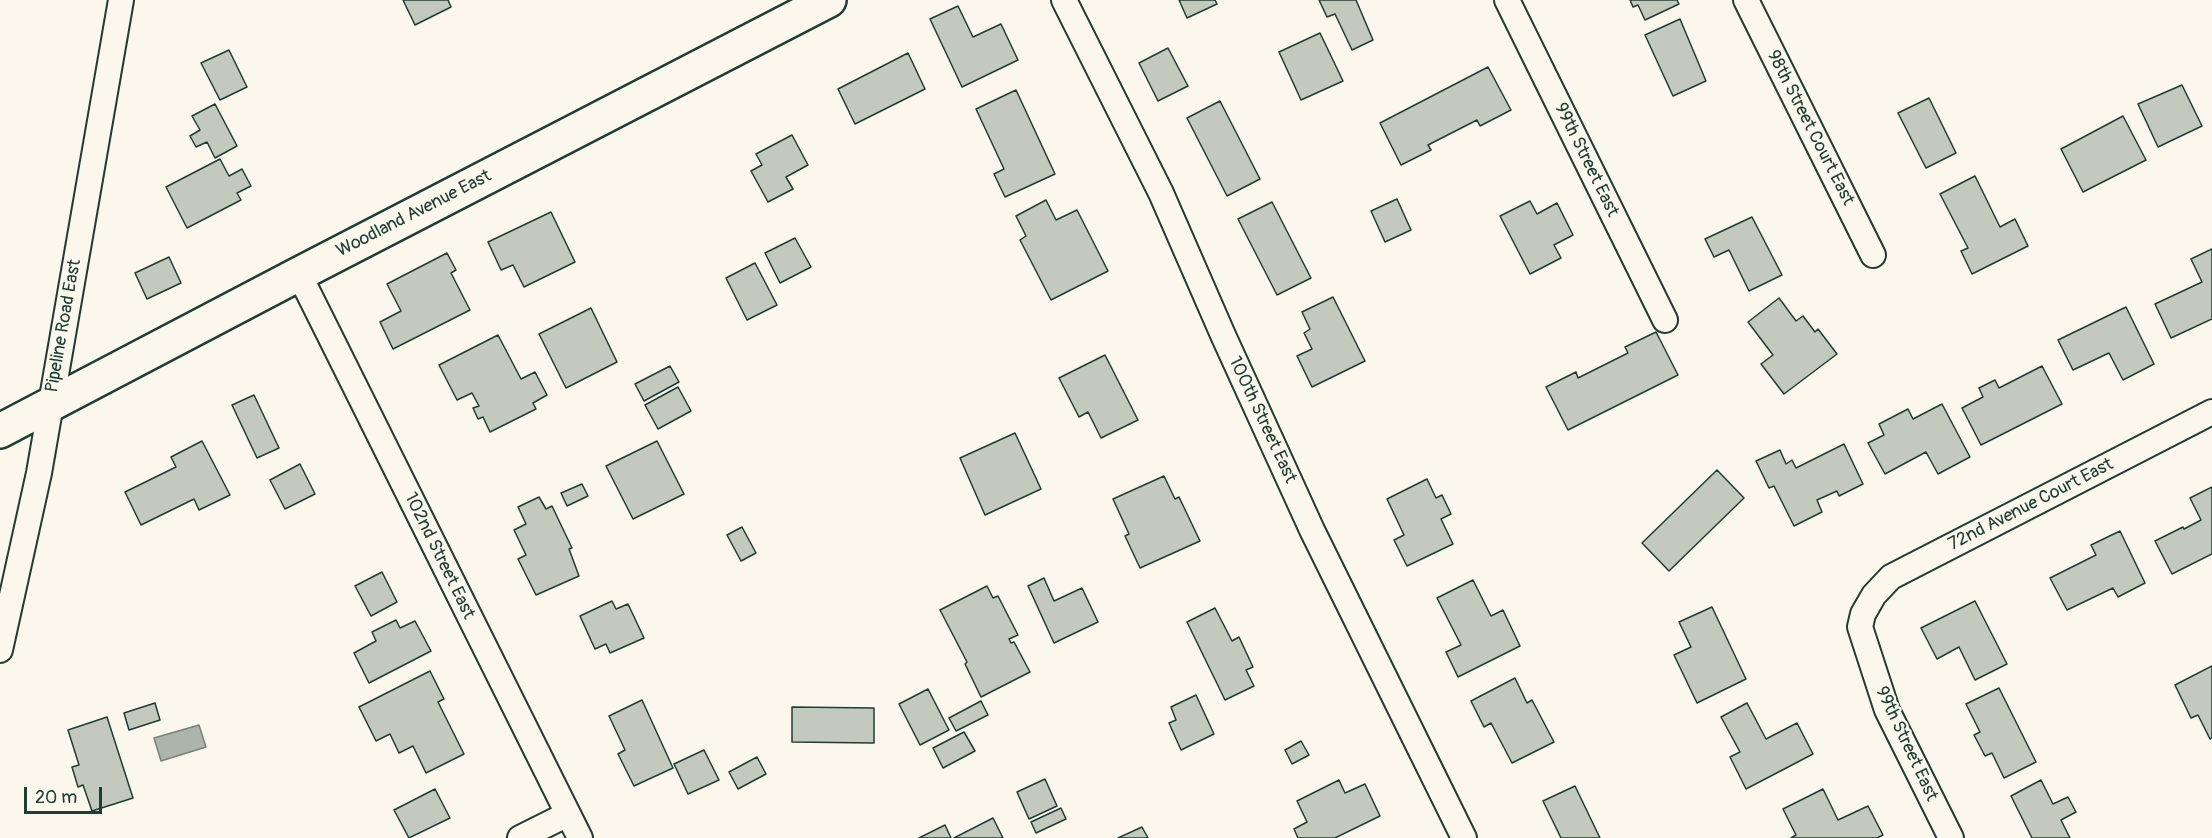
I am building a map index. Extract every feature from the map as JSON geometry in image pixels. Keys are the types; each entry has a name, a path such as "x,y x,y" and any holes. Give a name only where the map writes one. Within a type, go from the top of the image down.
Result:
{"street":[{"name":"Pipeline Road East","path":"0,650 39,473 121,0"},
{"name":"Woodland Avenue East","path":"0,431 829,0"},
{"name":"100th Street East","path":"1064,0 1161,193 1312,530 1464,838"},
{"name":"99th Street East","path":"1507,0 1665,320"},
{"name":"98th Street Court East","path":"1746,0 1874,255"},
{"name":"102nd Street East","path":"299,274 580,838"},
{"name":"72nd Avenue Court East","path":"1863,614 1874,595 1892,577 2212,412"},
{"name":"99th Street East","path":"1863,614 1860,627 1887,710 1951,838"},
{"path":"520,838 568,814"}],"shaded area":[{"path":"199,725 206,747 161,761 154,738"}],"building":[{"path":"403,0 448,0 451,7 415,25"},
{"path":"1179,0 1215,0 1217,4 1187,18"},
{"path":"1319,0 1356,0 1373,40 1352,50 1335,14 1327,17"},
{"path":"1630,0 1677,0 1679,4 1645,20 1638,5 1633,7"},
{"path":"958,6 973,37 1001,24 1018,60 962,87 930,19"},
{"path":"1680,19 1706,81 1673,96 1645,35"},
{"path":"1320,33 1343,81 1301,100 1279,52"},
{"path":"1168,48 1188,86 1158,101 1139,63"},
{"path":"229,50 247,87 220,100 201,63"},
{"path":"908,53 925,89 855,124 838,89"},
{"path":"1488,67 1511,110 1480,126 1477,120 1428,145 1431,150 1401,165 1380,123"},
{"path":"2182,85 2202,126 2158,147 2138,104"},
{"path":"1016,90 1055,174 1005,197 994,174 1004,169 976,109"},
{"path":"1929,98 1956,153 1926,168 1898,113"},
{"path":"1220,101 1260,179 1227,196 1187,118"},
{"path":"215,104 237,146 215,158 207,142 196,147 190,136 200,130 192,116"},
{"path":"2123,116 2146,160 2083,192 2061,149"},
{"path":"792,135 808,165 786,177 793,189 768,202 751,171 762,165 756,154"},
{"path":"220,159 229,176 242,169 251,186 237,193 241,200 187,228 166,187"},
{"path":"1975,176 2000,227 2015,219 2028,246 1972,274 1961,251 1968,248 1940,194"},
{"path":"1397,199 1411,230 1385,242 1371,211"},
{"path":"1046,200 1056,220 1077,210 1108,271 1051,300 1020,240 1026,236 1016,216"},
{"path":"1530,201 1537,214 1557,203 1573,235 1554,245 1561,258 1530,274 1500,216"},
{"path":"1272,202 1311,278 1277,295 1238,219"},
{"path":"551,212 575,262 524,287 513,265 501,270 488,242"},
{"path":"1752,217 1782,275 1749,291 1729,250 1714,257 1705,239"},
{"path":"795,238 811,267 780,283 765,253"},
{"path":"2212,249 2212,319 2171,338 2155,304 2202,282 2191,259"},
{"path":"447,253 456,270 451,273 470,310 393,349 380,322 401,311 387,284"},
{"path":"169,257 181,283 147,299 135,273"},
{"path":"755,263 777,305 747,320 726,278"},
{"path":"1333,297 1365,361 1312,387 1297,356 1312,349 1304,333 1310,329 1302,312"},
{"path":"1779,298 1796,321 1803,316 1815,332 1818,329 1837,354 1784,394 1761,364 1773,355 1748,322"},
{"path":"2126,307 2154,364 2123,380 2109,353 2073,370 2058,340"},
{"path":"591,308 617,362 566,388 539,334"},
{"path":"1656,332 1678,375 1568,430 1546,387 1576,372 1578,378 1628,353 1625,347"},
{"path":"498,335 521,379 535,372 547,395 533,403 536,409 490,432 483,417 478,419 473,408 479,406 472,393 457,400 439,365"},
{"path":"1105,355 1138,420 1101,438 1088,412 1079,417 1059,378"},
{"path":"670,366 679,382 644,401 635,384"},
{"path":"2042,366 2062,404 1981,445 1962,408 1983,397 1979,388 1995,380 1999,388"},
{"path":"678,387 691,411 658,429 645,405"},
{"path":"254,395 279,448 257,458 232,405"},
{"path":"1942,404 1970,457 1938,474 1926,452 1885,474 1868,443 1884,435 1879,424 1908,409 1913,419"},
{"path":"1015,433 1041,489 985,515 960,458"},
{"path":"202,441 230,495 199,510 194,499 141,525 125,492 176,467 171,457"},
{"path":"657,441 684,494 633,519 606,466"},
{"path":"1844,444 1863,484 1839,496 1837,491 1817,500 1822,512 1794,526 1774,486 1769,488 1756,461 1780,450 1786,464 1792,460 1796,468"},
{"path":"300,464 315,494 285,509 270,480"},
{"path":"1717,470 1744,498 1669,571 1642,543"},
{"path":"1164,476 1175,499 1179,497 1200,541 1140,568 1125,536 1129,534 1113,499"},
{"path":"1427,479 1436,498 1442,495 1451,514 1441,519 1453,544 1407,566 1394,540 1404,535 1387,499"},
{"path":"582,484 588,496 567,506 561,493"},
{"path":"2212,487 2212,554 2172,574 2155,541 2201,520 2190,498"},
{"path":"539,497 546,509 552,506 572,548 569,549 579,576 536,595 518,559 526,555 514,530 526,524 518,507"},
{"path":"742,527 756,553 741,561 727,535"},
{"path":"2120,531 2145,583 2118,597 2113,588 2067,610 2050,578 2096,555 2091,545"},
{"path":"382,572 397,602 371,616 355,586"},
{"path":"1044,578 1054,601 1082,588 1098,622 1054,643 1028,586"},
{"path":"1473,580 1491,616 1503,610 1520,646 1458,677 1446,652 1461,645 1437,598"},
{"path":"987,586 993,598 998,596 1018,635 1009,639 1011,643 1014,642 1030,672 981,697 965,664 967,662 940,610"},
{"path":"612,601 616,609 628,604 644,638 610,653 606,644 595,649 580,616"},
{"path":"1975,601 2007,664 1975,680 1959,647 1937,659 1921,628"},
{"path":"1712,607 1746,679 1697,703 1674,655 1691,647 1679,622"},
{"path":"1215,608 1232,641 1239,637 1253,667 1246,670 1254,686 1225,700 1187,622"},
{"path":"396,620 400,628 415,621 431,651 369,683 354,653 376,641 372,632"},
{"path":"2212,666 2212,738 2210,739 2198,715 2191,718 2175,685"},
{"path":"430,671 444,699 438,702 464,754 426,773 413,746 399,753 390,734 376,741 359,707"},
{"path":"1515,678 1527,703 1532,700 1554,742 1512,763 1491,723 1484,727 1471,701"},
{"path":"1999,688 2036,762 2004,778 1992,753 1985,756 1974,735 1980,732 1966,704"},
{"path":"928,689 949,730 920,745 899,704"},
{"path":"1196,695 1214,734 1181,750 1169,723 1176,720 1171,707"},
{"path":"642,700 673,768 634,786 618,754 625,750 609,716"},
{"path":"981,701 988,715 956,731 949,718"},
{"path":"155,703 160,720 129,730 124,713"},
{"path":"1747,703 1766,739 1797,723 1813,754 1746,789 1730,757 1740,752 1721,717"},
{"path":"792,707 874,708 874,743 792,742"},
{"path":"107,717 133,798 92,811 83,785 78,787 72,767 79,765 68,730"},
{"path":"964,732 975,751 943,768 933,748"},
{"path":"1301,741 1309,755 1292,764 1285,750"},
{"path":"704,750 719,780 688,794 674,764"},
{"path":"757,757 766,774 738,789 729,772"},
{"path":"1045,779 1057,806 1029,819 1017,792"},
{"path":"1339,780 1345,793 1365,784 1380,816 1335,838 1298,838 1294,829 1307,822 1297,801"},
{"path":"2041,780 2053,804 2068,797 2076,812 2061,820 2070,838 2032,838 2011,796"},
{"path":"1575,786 1600,838 1561,838 1543,801"},
{"path":"435,789 450,818 409,838 394,810"},
{"path":"1823,789 1838,820 1868,806 1883,835 1877,838 1791,838 1796,835 1783,809"},
{"path":"1061,808 1066,819 1036,833 1031,822"},
{"path":"993,818 1003,838 954,838"},
{"path":"945,825 951,838 919,838"},
{"path":"1142,827 1148,838 1118,838"}]}
